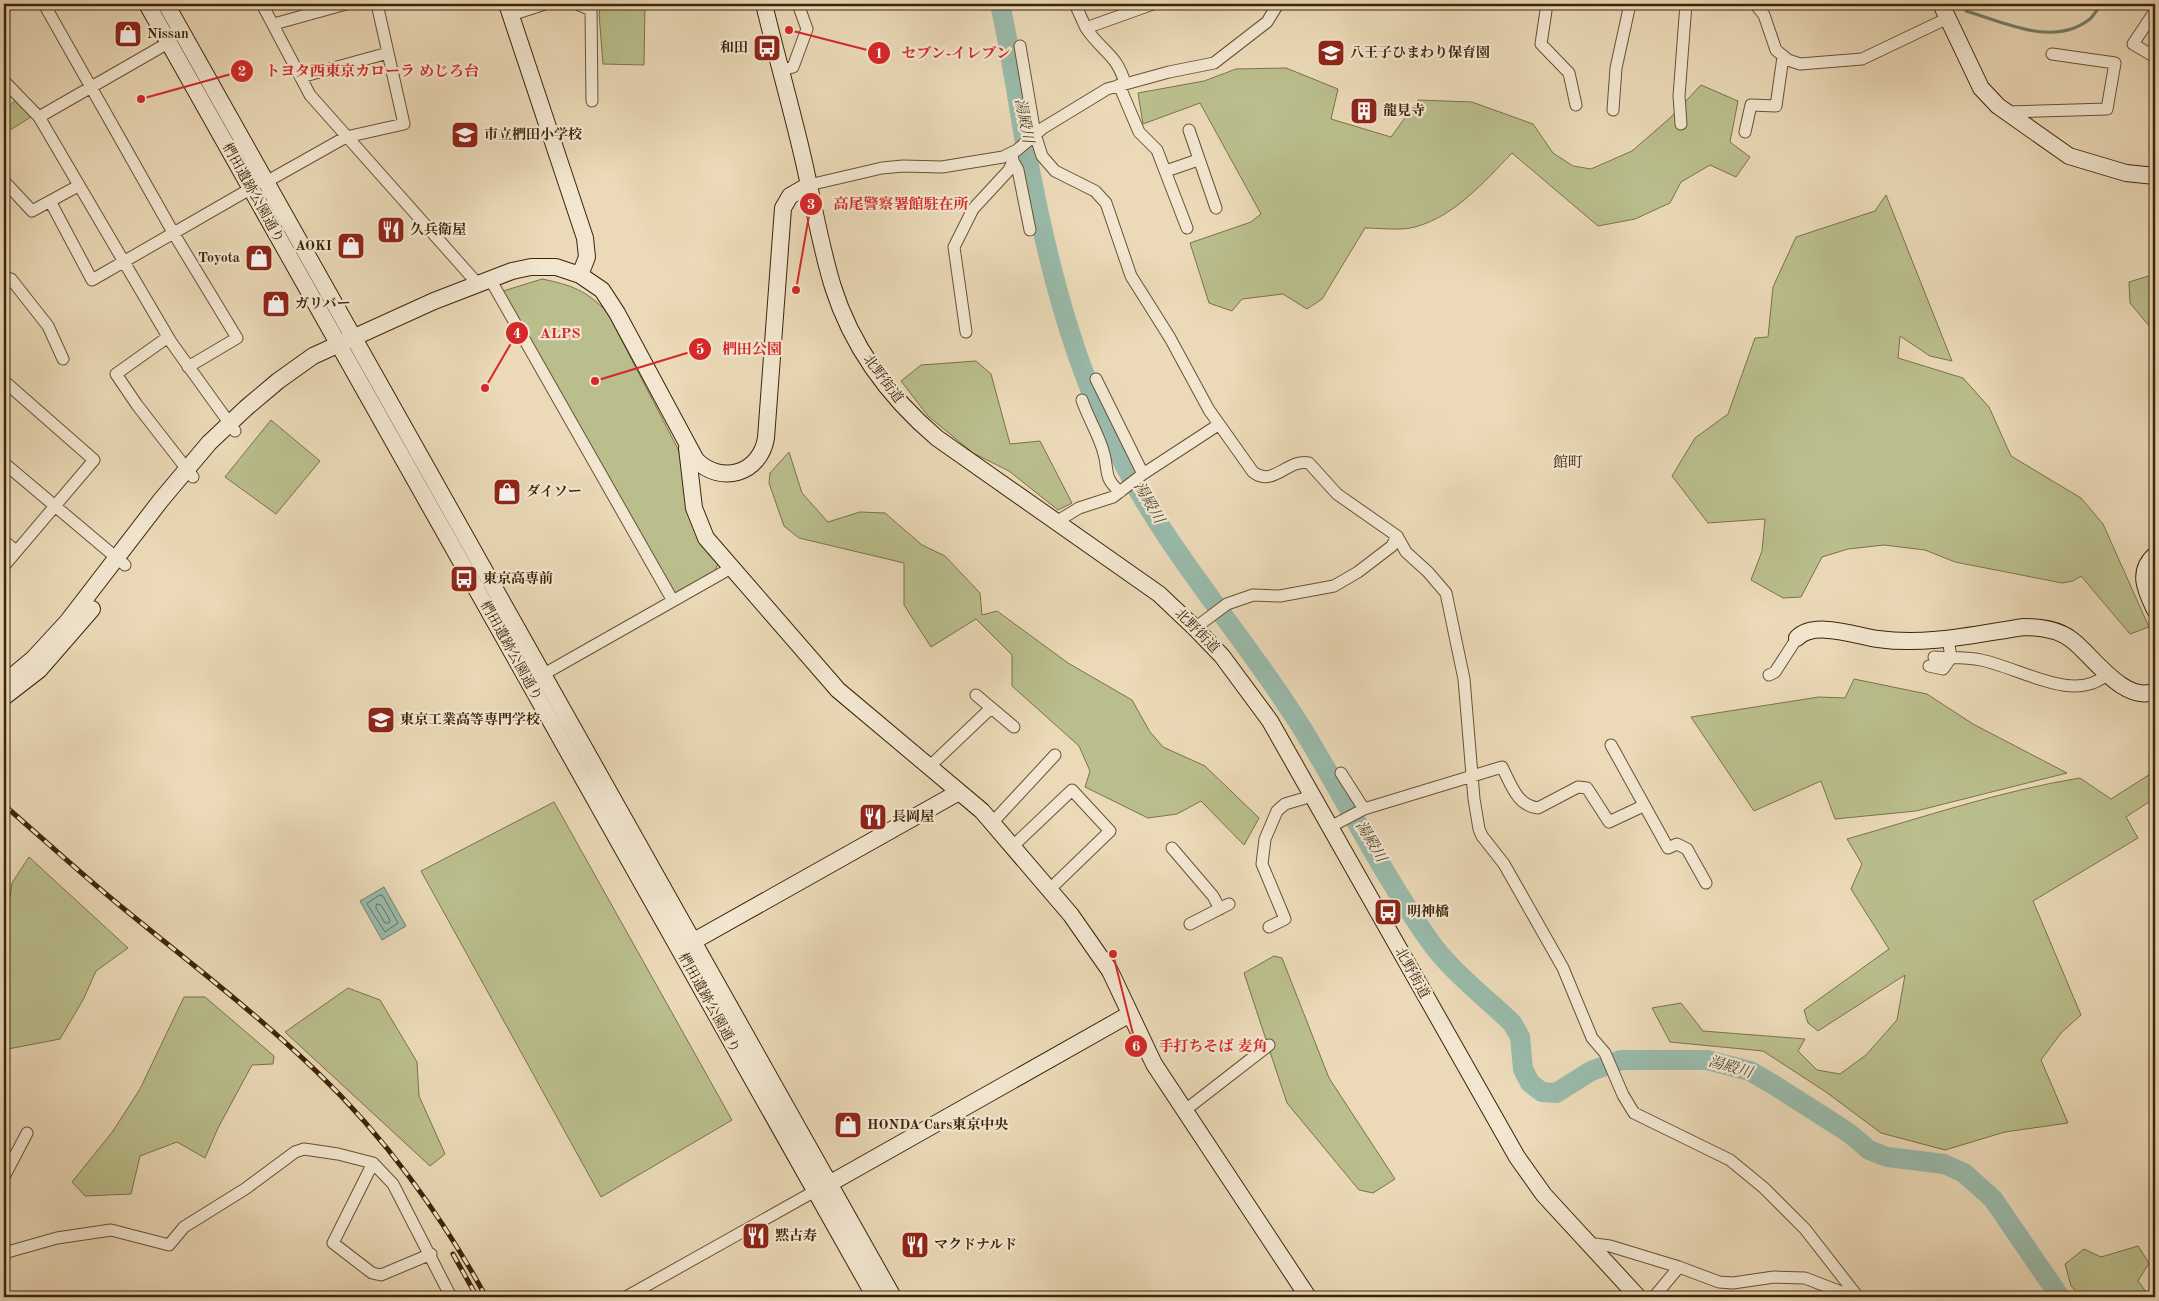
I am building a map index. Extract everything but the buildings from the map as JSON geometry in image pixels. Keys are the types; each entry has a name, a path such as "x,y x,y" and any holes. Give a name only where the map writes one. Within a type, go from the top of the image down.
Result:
{"street":[{"path":"44,4 174,234 237,338 188,367"},
{"name":"椚田遺跡公園通り","path":"147,4 338,346 536,678"},
{"name":"椚田遺跡公園通り","path":"166,4 354,338 536,678 822,1188 875,1297"},
{"path":"262,4 310,95 346,137 483,281 673,601"},
{"path":"274,24 346,4"},
{"path":"266,182 346,137 404,124 377,4"},
{"path":"545,4 509,9 585,238 587,257 580,275"},
{"path":"576,4 591,10 592,101"},
{"name":"北野街道","path":"764,4 782,70 834,289 853,335 882,381 907,410 937,438 1154,591 1196,628 1243,683 1270,721 1312,796 1337,823 1508,1142 1544,1195 1638,1297"},
{"path":"782,70 793,67 807,29 798,4"},
{"path":"1075,4 1096,44 1117,62 1122,84 1139,132 1158,150 1187,228"},
{"path":"1086,28 1153,4"},
{"path":"966,332 954,247 973,209 1009,170 1014,155 1034,135 1090,98 1122,84 1214,62 1266,22 1278,4"},
{"path":"1546,4 1541,44 1569,73 1576,105"},
{"path":"1613,110 1616,68 1630,4"},
{"path":"1681,124 1679,96 1686,4"},
{"path":"1755,4 1764,15 1772,42 1783,57 1800,64 1862,59 1945,11 1981,88 1989,99 2069,156 2126,173 2155,176"},
{"path":"2155,11 2133,44 2155,57"},
{"path":"39,116 168,43"},
{"path":"1020,46 1034,135 1042,156 1055,171 1095,192 1106,203 1130,276 1152,307 1218,425 1252,472 1267,478 1300,462 1309,463 1338,494 1397,536 1406,552 1428,572 1448,598 1464,679 1477,821 1482,836 1504,864 1540,926 1563,968 1592,1038 1605,1053 1622,1095 1634,1113 1730,1160 1764,1188 1805,1229 1858,1297"},
{"path":"301,77 388,53"},
{"path":"2006,112 2107,109 2115,63 2052,54"},
{"path":"1745,132 1751,105 1776,106 1783,57"},
{"path":"4,81 39,116 122,262 188,367 232,427"},
{"path":"1189,130 1216,208"},
{"path":"4,697 21,685 57,651 121,562 190,473 232,427 318,365 338,346 483,281 531,267 556,267 580,275 598,287 612,303 687,446 702,466 723,475 736,474 746,469 762,452 768,422 783,208 790,196 809,185 882,168 903,166 942,167 1014,155"},
{"path":"1014,155 1030,230"},
{"path":"1166,171 1198,160"},
{"path":"4,181 32,211 78,186"},
{"path":"50,201 92,280 250,189"},
{"path":"4,277 11,279 48,326 63,359"},
{"path":"168,336 116,374 190,473"},
{"path":"1096,379 1142,475"},
{"path":"4,381 94,460 57,506 4,566"},
{"path":"1082,400 1104,455 1105,469 1112,485 1123,490"},
{"path":"1056,522 1079,508 1113,497 1142,475 1218,425"},
{"path":"687,446 692,498 697,520 706,538 838,690 959,792 992,823 1071,915 1110,971 1151,1059 1308,1297"},
{"path":"4,463 121,562"},
{"path":"1196,628 1226,604 1253,595 1280,596 1334,586 1358,572 1392,546 1397,536"},
{"path":"4,541 16,551"},
{"path":"2155,555 2148,563 2144,580 2155,610"},
{"path":"4,683 51,640 121,562"},
{"path":"536,678 731,568"},
{"path":"1768,675 1775,672 1802,633 1817,629 1905,642 2024,627 2043,627 2072,639 2106,675 2121,685 2138,691 2151,693 2155,691"},
{"path":"1948,638 1951,658"},
{"path":"1932,662 1951,658 1979,659 2071,686 2093,685 2106,675"},
{"path":"976,695 1014,727"},
{"path":"929,767 991,708"},
{"path":"1611,745 1668,848 1677,844 1687,849 1706,883"},
{"path":"992,823 1055,755"},
{"path":"1337,823 1362,810 1502,767 1521,803 1538,808 1583,786 1587,788 1609,822 1644,806"},
{"path":"1341,773 1362,810"},
{"path":"1012,846 1072,790 1110,831 1050,889"},
{"path":"686,945 959,792"},
{"path":"1269,927 1285,920 1262,864 1265,839 1277,811 1285,804 1312,796"},
{"path":"1172,848 1212,896 1224,907 1190,924"},
{"path":"626,1297 1130,1014"},
{"path":"1184,1111 1269,1045"},
{"path":"4,1177 27,1133"},
{"path":"4,1253 57,1238 112,1230 169,1245 184,1227 245,1188 295,1152 304,1149 338,1154 373,1163 393,1184 431,1254 451,1297"},
{"path":"373,1163 333,1243 372,1274 381,1275 431,1254"},
{"name":"椚田遺跡公園通り","path":"822,1188 893,1297"},
{"path":"1587,1242 1610,1246 1726,1283 1774,1277 1805,1278 1854,1297"},
{"path":"1654,1297 1679,1267"}],"green space":[{"path":"601,4 645,4 644,65 603,64 599,14"},
{"path":"1286,68 1338,89 1331,119 1391,137 1418,100 1472,102 1533,124 1553,153 1573,166 1591,169 1632,151 1670,118 1701,85 1738,101 1730,142 1750,157 1736,177 1710,165 1681,182 1670,203 1635,219 1598,226 1512,153 1468,197 1430,222 1403,229 1365,228 1322,299 1307,309 1283,294 1242,299 1232,311 1209,303 1190,243 1251,222 1261,214 1200,103 1143,124 1138,93 1204,81 1236,69"},
{"path":"15,101 31,117 5,133 4,110"},
{"path":"1886,195 1952,361 1930,356 1900,336 1898,358 1963,378 1989,407 2011,456 2081,498 2103,524 2149,627 2130,634 2081,576 2073,581 2062,583 1955,562 1925,550 1884,545 1848,549 1822,557 1801,597 1783,598 1751,580 1762,551 1765,519 1708,523 1672,476 1695,438 1728,414 1755,338 1768,337 1773,287 1796,237 1875,211"},
{"path":"2155,274 2155,333 2130,303 2129,282"},
{"path":"542,279 585,293 607,312 679,451 688,514 692,524 718,564 714,572 670,597 497,293"},
{"path":"976,361 991,374 1010,444 1040,441 1072,503 1058,510 1009,471 973,453 928,416 901,381 921,365"},
{"path":"271,420 320,461 276,514 225,477"},
{"path":"789,452 802,493 828,522 860,512 885,513 922,545 945,556 980,593 982,615 997,611 1068,663 1132,700 1150,732 1163,747 1205,766 1259,818 1244,845 1201,801 1177,814 1148,818 1085,787 1090,771 1079,746 1012,686 1012,655 976,619 931,647 904,605 904,563 799,538 784,526 769,483 770,473"},
{"path":"1854,679 1927,694 1973,724 2067,773 1916,811 1835,819 1821,781 1754,811 1691,717 1819,697 1845,698"},
{"path":"2155,771 2155,798 2126,817 2138,838 2033,901 2081,1015 2061,1033 2041,1060 2068,1123 2005,1132 1945,1150 1881,1133 1826,1092 1763,1051 1670,1042 1652,1008 1681,1003 1703,1031 1805,1039 1798,1051 1817,1070 1840,1074 1866,1055 1897,1020 1905,975 1818,1031 1808,1023 1804,1010 1889,949 1851,889 1862,864 1847,839 1991,797 2080,778 2111,799"},
{"path":"554,802 732,1120 601,1197 421,871"},
{"path":"29,857 128,948 96,971 83,1000 60,1039 8,1049 4,1044 4,990 6,981 4,973 4,938 12,883"},
{"path":"1274,956 1282,958 1329,1078 1395,1179 1373,1193 1359,1190 1287,1103 1244,973"},
{"path":"348,988 380,1000 417,1062 419,1096 445,1154 430,1166 285,1032"},
{"path":"184,997 205,997 274,1056 273,1064 252,1065 218,1128 205,1158 177,1142 140,1156 131,1194 85,1196 72,1182 113,1131 140,1089"},
{"path":"2138,1246 2149,1263 2138,1281 2150,1297 2081,1297 2071,1286 2065,1264 2084,1249 2101,1257"}],"water":[{"path":"384,887 406,926 382,940 360,901"}],"waterway":[{"name":"湯殿川","path":"1000,4 1029,165 1054,276 1075,349 1103,420 1119,454 1159,525 1278,691 1300,725 1411,914 1447,962 1512,1023 1520,1037 1523,1069 1530,1083 1542,1092 1556,1093 1591,1071 1621,1060 1707,1060 1750,1071 1849,1133 1869,1150 1887,1157 1944,1164 1964,1173 1993,1199 2060,1297"},
{"path":"1766,4 1771,8 1778,4"},
{"path":"1966,11 2028,30 2060,32 2076,27 2090,19 2102,4"}],"railway":[{"path":"4,805 103,892 269,1028 342,1097 388,1150 431,1207 486,1297"},
{"path":"453,1254 477,1297"}],"place":[{"name":"セブン-イレブン","path":"789,30"},
{"name":"Nissan","path":"128,34"},
{"name":"和田","path":"767,48"},
{"name":"八王子ひまわり保育園","path":"1331,53"},
{"name":"トヨタ西東京カローラ めじろ台","path":"141,99"},
{"name":"龍見寺","path":"1364,111"},
{"name":"市立椚田小学校","path":"465,135"},
{"name":"久兵衛屋","path":"391,230"},
{"name":"AOKI","path":"351,246"},
{"name":"Toyota","path":"259,258"},
{"name":"高尾警察署館駐在所","path":"796,290"},
{"name":"ガリバー","path":"276,304"},
{"name":"椚田公園","path":"595,381"},
{"name":"ALPS","path":"485,388"},
{"name":"ダイソー","path":"507,492"},
{"name":"東京高専前","path":"464,579"},
{"name":"東京工業高等専門学校","path":"381,720"},
{"name":"長岡屋","path":"873,817"},
{"name":"明神橋","path":"1388,912"},
{"name":"手打ちそば 麦角","path":"1113,954"},
{"name":"HONDA Cars東京中央","path":"848,1125"},
{"name":"黙古寿","path":"756,1236"},
{"name":"マクドナルド","path":"915,1245"}],"district":[{"name":"館町","path":"1568,463"}]}
